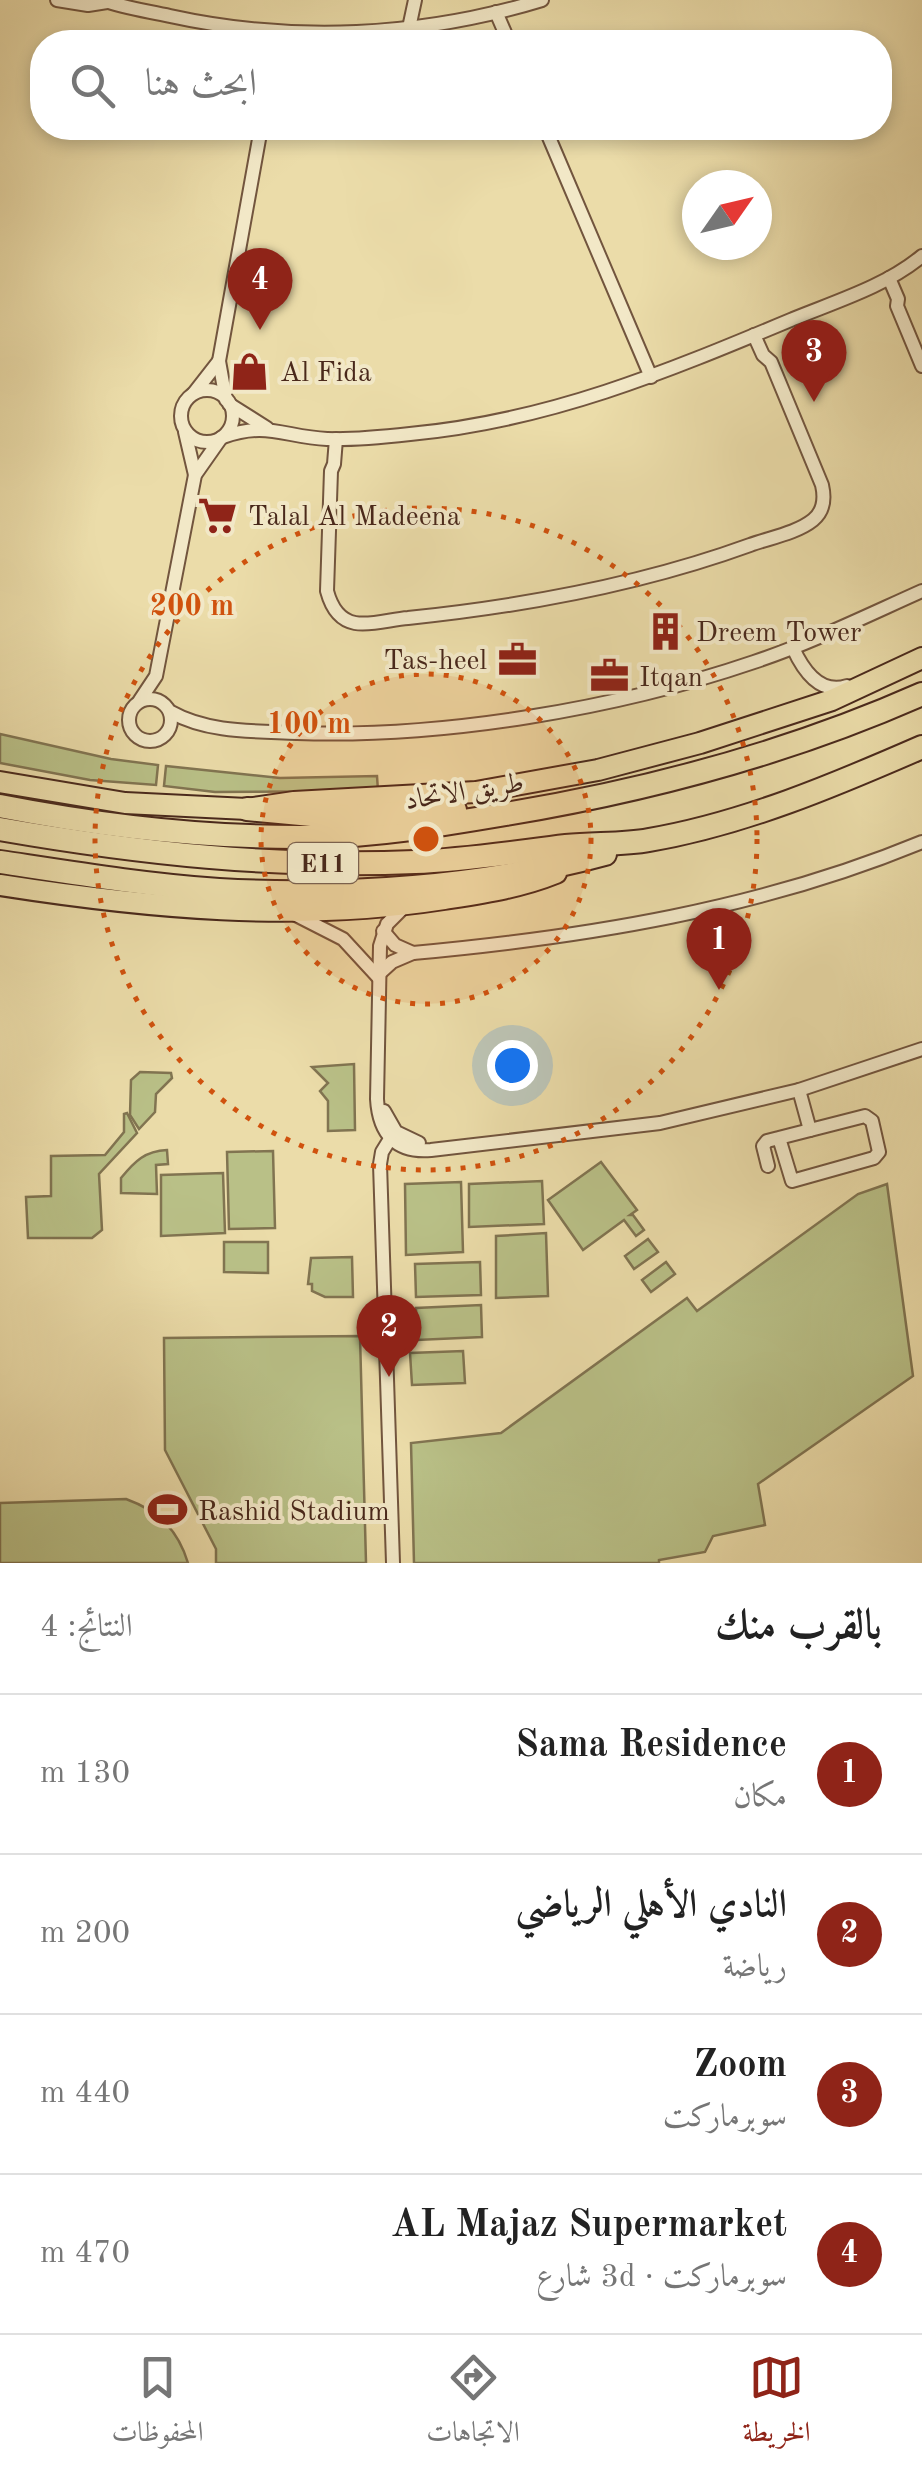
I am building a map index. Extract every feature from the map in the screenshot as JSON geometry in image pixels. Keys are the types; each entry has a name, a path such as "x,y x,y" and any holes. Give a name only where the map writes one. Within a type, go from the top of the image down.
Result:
{"highway":[{"name":"طريق الاتحاد","path":"0,806 134,828 259,837 370,834 514,813 636,789 758,757 922,694"},
{"name":"E11","path":"0,830 175,855 298,862 416,862 646,841 737,818 922,748"},
{"path":"856,776 922,762"},
{"path":"247,809 333,816 454,810 514,813"},
{"path":"0,862 175,886 278,892 392,888 575,862 646,841"}],"main road":[{"path":"6,782 125,803 247,809 294,802 412,798 502,788 632,762 811,708 922,658"},
{"name":"E11","path":"0,885 116,901 340,912 515,887 575,862"}],"street":[{"path":"57,0 88,5 105,1 136,4 234,30"},
{"path":"410,28 415,0"},
{"path":"384,30 496,12 542,0"},
{"path":"496,12 504,30"},
{"path":"259,140 218,361 232,418 195,476 158,665 152,686 129,718 132,732 152,741 204,726 348,733 426,729 541,714 663,689 798,646 922,591"},
{"path":"550,140 651,377"},
{"path":"184,430 197,440 213,442 245,430 268,428 330,439 414,434 494,423 572,404 651,377 884,280 922,256"},
{"path":"884,280 898,299 897,306 922,366"},
{"path":"330,439 334,464 328,577 336,601 354,617 379,621 486,610 610,586 709,560 810,522 823,506 822,486 771,362 762,354 759,333"},
{"path":"195,476 181,422 183,405 218,361"},
{"path":"194,393 212,391 268,428"},
{"path":"769,720 809,699 812,692 810,664 798,646"},
{"path":"158,665 171,725 165,736"},
{"path":"811,673 825,688 833,690 874,681"},
{"path":"140,700 154,698 204,726"},
{"path":"379,975 392,962 413,953 605,931 692,913 831,875 922,842"},
{"path":"407,904 392,918 380,946 378,1118 390,1139 415,1150 637,1128 800,1090 922,1050"},
{"path":"288,912 343,939 379,975"},
{"path":"384,931 395,945 413,953"},
{"path":"379,1079 385,1114 396,1132 416,1143 456,1146"},
{"path":"800,1090 810,1130"},
{"path":"768,1166 763,1146 779,1138 867,1116 872,1121 879,1152 874,1158 792,1180 779,1138"},
{"path":"390,1139 380,1164 392,1563"}],"green space":[{"path":"0,734 111,759 158,765 156,785 90,780 0,763"},
{"path":"166,766 280,778 377,776 378,791 215,792 164,786"},
{"path":"354,1064 355,1130 328,1131 328,1101 320,1091 328,1083 312,1067"},
{"path":"140,1072 171,1073 172,1078 156,1094 155,1112 139,1129 130,1115 131,1080"},
{"path":"127,1113 137,1133 99,1174 102,1230 92,1238 28,1238 26,1197 51,1196 51,1156 105,1155 124,1132"},
{"path":"167,1150 168,1164 156,1165 157,1194 121,1193 121,1178 136,1162 152,1152"},
{"path":"273,1151 275,1228 229,1229 227,1152"},
{"path":"601,1162 637,1210 630,1215 644,1230 636,1236 624,1220 583,1250 548,1200"},
{"path":"223,1173 225,1233 161,1236 161,1175"},
{"path":"542,1181 544,1224 469,1227 469,1184"},
{"path":"461,1182 463,1252 406,1255 405,1184"},
{"path":"887,1184 913,1376 758,1484 765,1525 713,1536 705,1552 659,1563 414,1563 411,1443 501,1433 687,1298 697,1311 858,1194"},
{"path":"546,1233 548,1296 496,1298 496,1236"},
{"path":"648,1239 658,1252 634,1269 625,1256"},
{"path":"224,1242 268,1242 268,1273 224,1272"},
{"path":"352,1257 353,1297 325,1297 312,1291 312,1284 308,1284 311,1258"},
{"path":"480,1262 481,1295 416,1297 415,1264"},
{"path":"666,1262 675,1274 651,1292 642,1280"},
{"path":"481,1305 482,1337 417,1340 416,1308"},
{"path":"360,1336 366,1563 216,1563 216,1549 165,1450 164,1338"},
{"path":"463,1351 465,1383 412,1385 410,1353"},
{"path":"126,1499 166,1523 188,1563 0,1563 0,1503"}],"place":[{"name":"AL Majaz Supermarket","path":"260,330"},
{"name":"Al Fida","path":"250,371"},
{"name":"Zoom","path":"814,402"},
{"name":"Talal Al Madeena","path":"218,515"},
{"name":"Dreem Tower","path":"666,631"},
{"name":"Tas-heel","path":"517,659"},
{"name":"Itqan","path":"609,676"},
{"name":"Sama Residence","path":"719,990"},
{"name":"النادي الأهلي الرياضي","path":"389,1377"},
{"name":"Rashid Stadium","path":"168,1510"}]}
